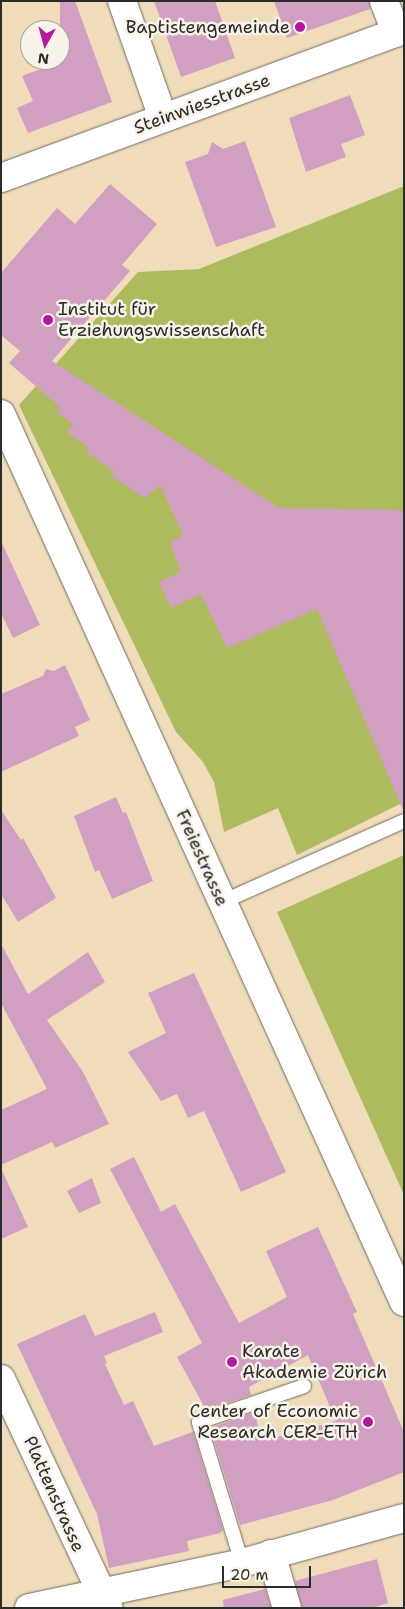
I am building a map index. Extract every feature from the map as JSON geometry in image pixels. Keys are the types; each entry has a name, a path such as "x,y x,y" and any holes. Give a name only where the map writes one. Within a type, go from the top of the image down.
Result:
{"street":[{"path":"122,1 163,118"},
{"path":"384,1 400,31"},
{"name":"Steinwiesstrasse","path":"1,178 400,31"},
{"name":"Freiestrasse","path":"1,414 404,1302"},
{"name":"Plattenstrasse","path":"1,1379 9,1417 105,1601"},
{"path":"29,1608 105,1601 404,1518"},
{"path":"272,1554 288,1608"}],"lane":[{"path":"222,902 404,821"},
{"path":"242,1563 199,1422 304,1386"}],"green space":[{"path":"404,186 404,802 297,855 278,808 224,832 214,782 203,762 176,732 19,405 138,272 199,269"},
{"path":"404,855 404,1195 277,912"}],"building":[{"path":"60,1 75,1 112,102 28,133 17,108 33,101 22,76 38,70 70,70 70,20 60,20"},
{"path":"154,1 215,1 235,58 181,77"},
{"name":"Baptistengemeinde","path":"274,1 369,1 370,9 287,38"},
{"path":"350,95 365,135 341,144 346,157 306,172 289,118"},
{"path":"245,141 276,227 216,247 185,162 208,154 212,142 223,149"},
{"path":"110,184 157,224 122,265 130,271 52,361 279,508 404,510 404,812 317,609 227,648 201,594 171,608 159,582 181,572 170,543 183,535 160,485 145,498 111,476 114,471 86,452 88,447 67,432 73,424 57,412 60,407 9,363 20,351 1,335 1,273 57,208 75,224"},
{"path":"1,541 40,625 13,638 1,613"},
{"path":"65,665 90,720 75,727 79,736 1,772 1,694 43,676 46,669 54,671"},
{"path":"116,797 123,813 126,812 153,881 112,899 99,870 95,872 74,816"},
{"path":"1,810 21,840 23,838 56,898 18,922 1,894"},
{"path":"1,944 28,994 88,952 105,982 47,1020 83,1072 109,1124 55,1148 52,1142 1,1165 1,1110 47,1089 1,1003"},
{"path":"194,973 286,1172 241,1192 204,1111 188,1118 177,1094 161,1101 128,1052 166,1033 148,993"},
{"path":"134,1157 161,1212 175,1204 239,1323 287,1297 266,1251 318,1227 357,1312 353,1314 404,1432 404,1472 333,1500 240,1525 210,1428 255,1412 259,1431 273,1428 277,1437 336,1421 308,1355 249,1387 251,1395 206,1410 177,1357 202,1343 110,1169"},
{"path":"1,1168 28,1227 1,1239"},
{"path":"92,1178 101,1203 79,1213 67,1191"},
{"path":"155,1312 163,1332 104,1356 107,1363 105,1364 124,1405 133,1401 154,1446 193,1432 223,1530 220,1533 187,1541 189,1551 109,1568 97,1514 17,1344 85,1314 95,1336"},
{"path":"377,1559 388,1603 372,1608 302,1608 295,1581"},
{"path":"265,1589 271,1608 224,1608 223,1600"}],"place":[{"name":"Baptistengemeinde","path":"300,27"},
{"name":"Institut für Erziehungswissenschaft","path":"48,320"},
{"name":"Karate Akademie Zürich","path":"232,1362"},
{"name":"Center of Economic Research CER-ETH","path":"368,1422"}]}
